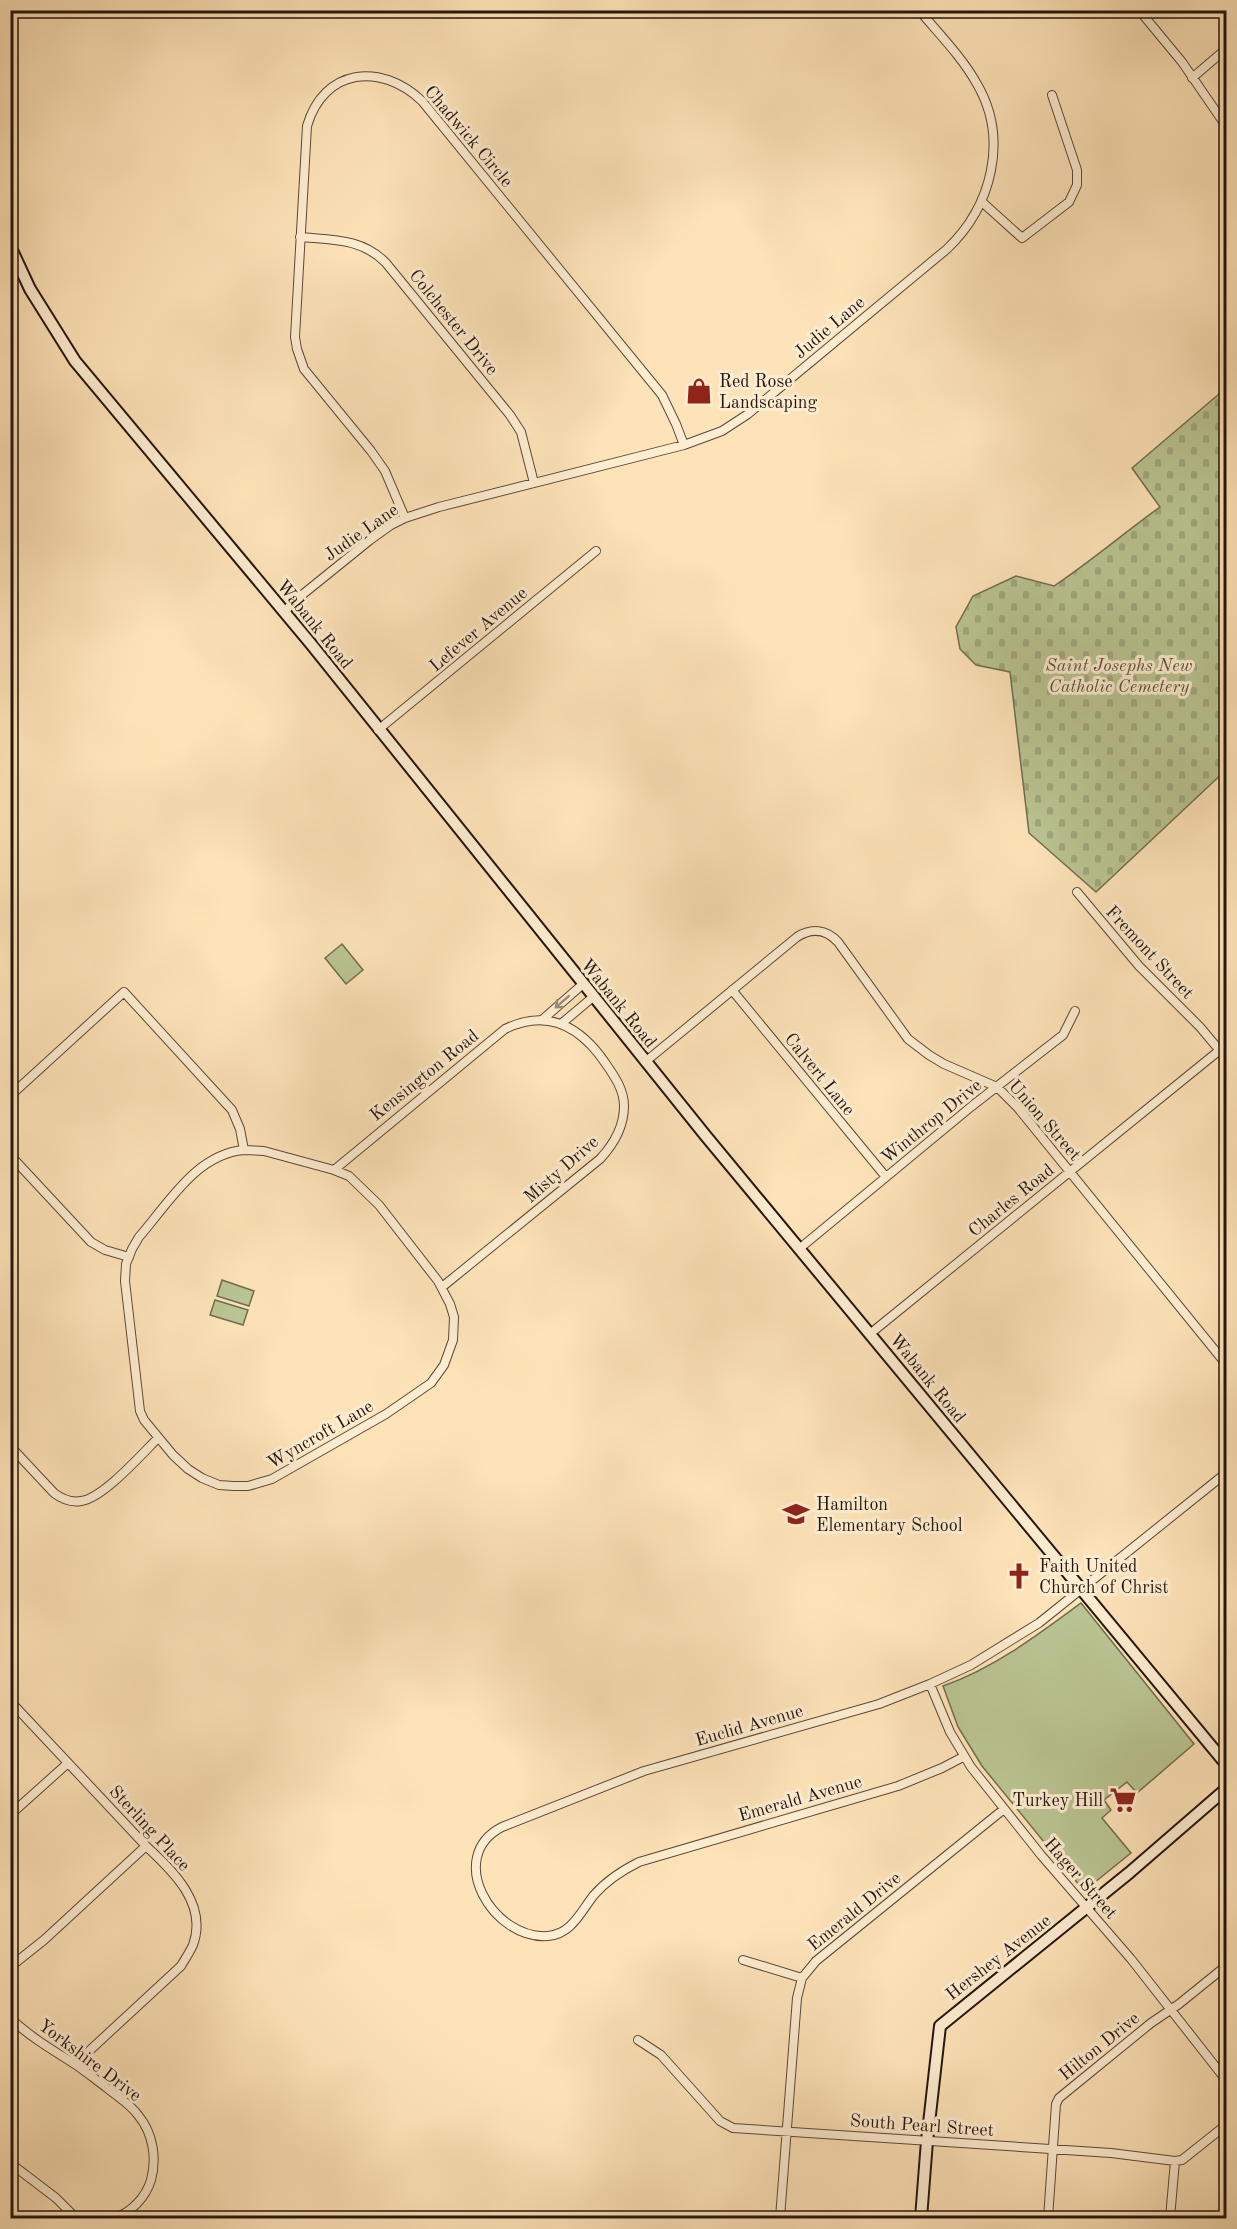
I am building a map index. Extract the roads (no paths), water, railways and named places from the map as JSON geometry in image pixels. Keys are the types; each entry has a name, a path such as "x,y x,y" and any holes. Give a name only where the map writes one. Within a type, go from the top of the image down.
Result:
{"street":[{"name":"Judie Lane","path":"284,612 370,540 405,518 439,507 684,446 722,431 748,414 947,249 973,219 982,202 990,176 994,141 990,114 982,94 967,68 920,10"},
{"path":"1139,10 1227,126"},
{"path":"1192,78 1227,49"},
{"name":"Chadwick Circle","path":"405,518 385,471 300,362 295,337 307,126 314,106 323,95 352,78 375,76 387,78 406,87 422,101 663,395 684,446"},
{"path":"982,202 1022,238 1069,202 1077,185 1077,170 1052,95"},
{"name":"Colchester Drive","path":"300,237 347,241 377,254 386,263 510,415 521,432 534,483"},
{"name":"Wabank Road","path":"10,246 15,269 75,361 284,612 645,1062 1227,1764"},
{"name":"Lefever Avenue","path":"378,730 596,551"},
{"name":"Fremont Street","path":"1077,892 1139,966 1223,1048 1227,1058"},
{"name":"Union Street","path":"645,1062 797,937 809,931 826,933 838,942 915,1046 944,1064 972,1074 997,1087 1018,1108 1227,1365"},
{"path":"542,1020 583,984"},
{"name":"Calvert Lane","path":"732,990 885,1177"},
{"path":"10,1096 124,992 232,1110 240,1129 244,1150"},
{"path":"561,1024 593,997"},
{"name":"Winthrop Drive","path":"799,1249 1063,1035 1075,1011"},
{"name":"Kensington Road","path":"334,1170 493,1037 512,1025 527,1021 542,1020 561,1024"},
{"name":"Misty Drive","path":"442,1287 600,1159 616,1139 623,1122 624,1104 620,1083 583,1036 561,1024"},
{"name":"Charles Road","path":"871,1333 1223,1048"},
{"name":"Wyncroft Lane","path":"232,1151 264,1151 334,1170 349,1176 379,1205 442,1287 450,1304 454,1331 448,1355 431,1383 386,1414 272,1479 263,1483 240,1486 219,1485 188,1469 158,1438 140,1411 125,1281 126,1264 139,1237 195,1174 218,1156 232,1151"},
{"path":"10,1155 91,1242 105,1250 129,1257"},
{"path":"10,1446 54,1493 62,1499 73,1502 98,1494 158,1438"},
{"name":"Euclid Avenue","path":"643,1860 626,1868 595,1894 568,1928 549,1936 522,1932 510,1927 495,1912 478,1886 475,1876 479,1851 486,1840 495,1831 511,1823 644,1771 879,1704 930,1684 999,1649 1039,1623 1082,1590 1227,1473"},
{"name":"Hager Street","path":"930,1684 963,1756 1004,1809 1131,1959 1227,2080"},
{"name":"Sterling Place","path":"10,1701 146,1846 165,1863 190,1895 196,1926 193,1945 181,1966 75,2064"},
{"name":"Emerald Avenue","path":"643,1860 898,1786 942,1768 963,1756"},
{"path":"10,1815 68,1763"},
{"name":"Hershey Avenue","path":"921,2218 940,2026 1087,1908 1227,1789"},
{"name":"Emerald Drive","path":"802,1978 816,1961 1004,1809"},
{"path":"10,1967 44,1940 146,1846"},
{"path":"743,1960 802,1978 794,2016 780,2218"},
{"name":"Hilton Drive","path":"1048,2218 1056,2104 1059,2098 1151,2023 1227,1966"},
{"name":"Yorkshire Drive","path":"10,2018 43,2044 75,2064 131,2107 140,2117 153,2147 154,2168 147,2190 135,2205 121,2216 114,2218"},
{"name":"South Pearl Street","path":"638,2040 661,2055 724,2124 733,2128 1053,2149 1175,2161"},
{"path":"1170,2218 1175,2161 1182,2160 1227,2125"},
{"path":"10,2163 56,2198 76,2218"}],"place":[{"name":"Red Rose Landscaping","path":"699,391"},
{"name":"Hamilton Elementary School","path":"796,1514"},
{"name":"Faith United Church of Christ","path":"1019,1576"},
{"name":"Turkey Hill","path":"1123,1800"}],"park label":[{"name":"Saint Josephs New Catholic Cemetery","path":"1119,675"}]}
